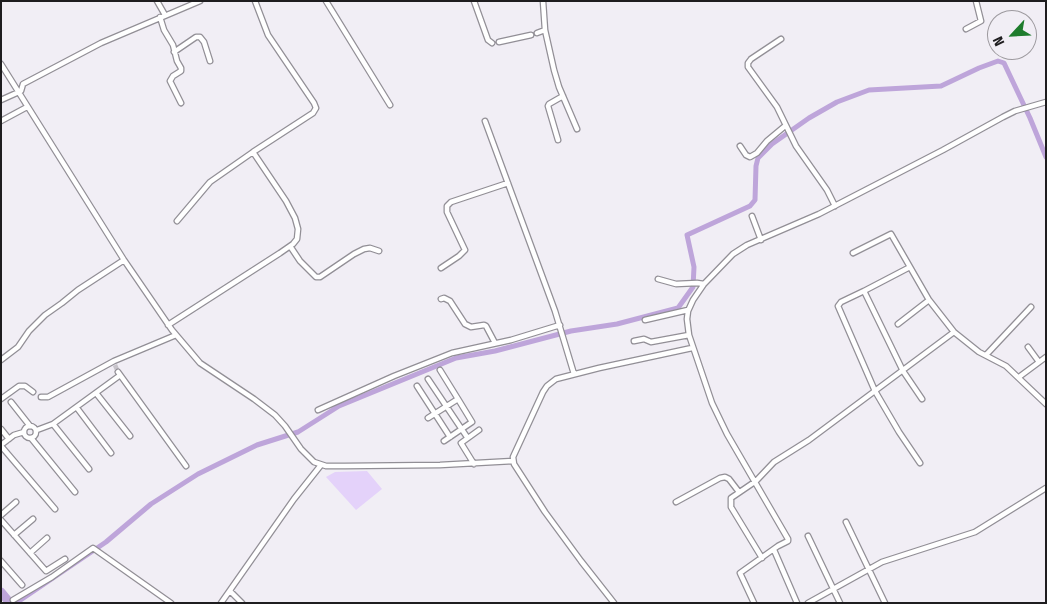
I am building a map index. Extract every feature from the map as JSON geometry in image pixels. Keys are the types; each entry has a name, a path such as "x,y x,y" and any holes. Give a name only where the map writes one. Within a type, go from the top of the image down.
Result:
{"street":[{"path":"157,1 163,16 164,30 173,45 181,71 170,80 181,103"},
{"path":"1,100 18,90 23,84 101,43 200,1"},
{"path":"177,221 210,182 313,113 316,108 268,35 255,1"},
{"path":"326,1 390,105"},
{"path":"474,1 488,40 492,43"},
{"path":"543,1 545,30 556,79 577,129"},
{"path":"966,29 981,21 976,1"},
{"path":"537,33 545,30"},
{"path":"499,42 532,35"},
{"path":"174,52 196,37 200,37 204,42 210,62"},
{"path":"781,39 751,59 748,63 750,70 761,83 776,107 790,136 827,190 835,206"},
{"path":"1,64 124,260 171,323 176,335 200,363 275,415 309,458 321,465 345,466 474,464 513,461"},
{"path":"558,140 548,106 563,96"},
{"path":"754,603 740,573 788,542 788,538 712,403 689,335 687,318 688,310 693,300 704,284 733,254 747,245 835,206 1003,117 1046,102"},
{"path":"1,120 27,107"},
{"path":"485,121 560,327 574,374"},
{"path":"740,146 746,155 750,157 786,127"},
{"path":"171,323 290,246 297,239 298,230 295,218 286,201 253,152"},
{"path":"441,268 459,256 464,250 447,212 448,204 508,183"},
{"path":"752,216 761,240"},
{"path":"853,253 890,234 929,300 954,332 969,345 1006,366 1046,404"},
{"path":"290,246 316,277 320,277 364,249 370,248 379,251"},
{"path":"1,360 18,347 29,331 44,315 124,260"},
{"path":"910,267 841,302 838,306 875,391 898,432 920,463"},
{"path":"658,279 676,284 704,284"},
{"path":"864,291 903,371 922,399"},
{"path":"441,299 444,298 450,302 465,324 471,327 486,326 494,343"},
{"path":"898,324 929,300"},
{"path":"986,355 1031,307"},
{"path":"645,320 688,310"},
{"path":"318,410 394,376 452,353 560,327"},
{"path":"762,558 731,506 731,498 756,481 774,462 809,440 954,332"},
{"path":"41,397 48,397 176,335"},
{"path":"634,341 644,339 651,342 689,335"},
{"path":"1028,347 1039,362"},
{"path":"614,603 564,538 513,461 514,453 547,386 559,378 692,348"},
{"path":"1019,377 1046,357"},
{"path":"440,370 472,422 444,441"},
{"path":"36,430 53,424 77,408 119,374 186,466"},
{"path":"428,379 467,437"},
{"path":"1,399 19,386 25,386 33,392"},
{"path":"417,386 450,437"},
{"path":"96,393 130,436"},
{"path":"428,418 458,399"},
{"path":"11,402 30,426 35,427 36,430"},
{"path":"77,408 111,453"},
{"path":"53,424 89,469"},
{"path":"30,426 25,428 24,432 9,438 1,446 55,509"},
{"path":"1,429 9,438"},
{"path":"31,438 34,437 36,430"},
{"path":"474,464 461,443 479,430"},
{"path":"24,432 75,492"},
{"path":"221,603 294,499 321,465"},
{"path":"676,502 725,477 729,478 739,492"},
{"path":"808,603 869,569 894,558 975,532 1046,488"},
{"path":"1,514 16,502"},
{"path":"14,535 32,519"},
{"path":"1,520 46,571 65,559"},
{"path":"846,522 884,603"},
{"path":"808,536 840,603"},
{"path":"30,553 47,538"},
{"path":"774,550 797,603"},
{"path":"13,600 96,551 171,603"},
{"path":"1,561 22,585"},
{"path":"230,591 242,603"}],"shaded area":[{"path":"367,471 382,489 356,510 326,477 335,472"}],"waterway":[{"path":"16,603 106,542 151,504 198,474 257,445 298,432 339,406 456,358 495,351 571,331 617,324 678,308 693,287 694,267 687,235 750,206 755,200 758,158 772,144 809,118 837,102 869,90 941,86 998,61 1004,63 1046,157"},
{"path":"1,592 10,603"}],"tunnel":[{"path":"115,365 118,372"}]}
